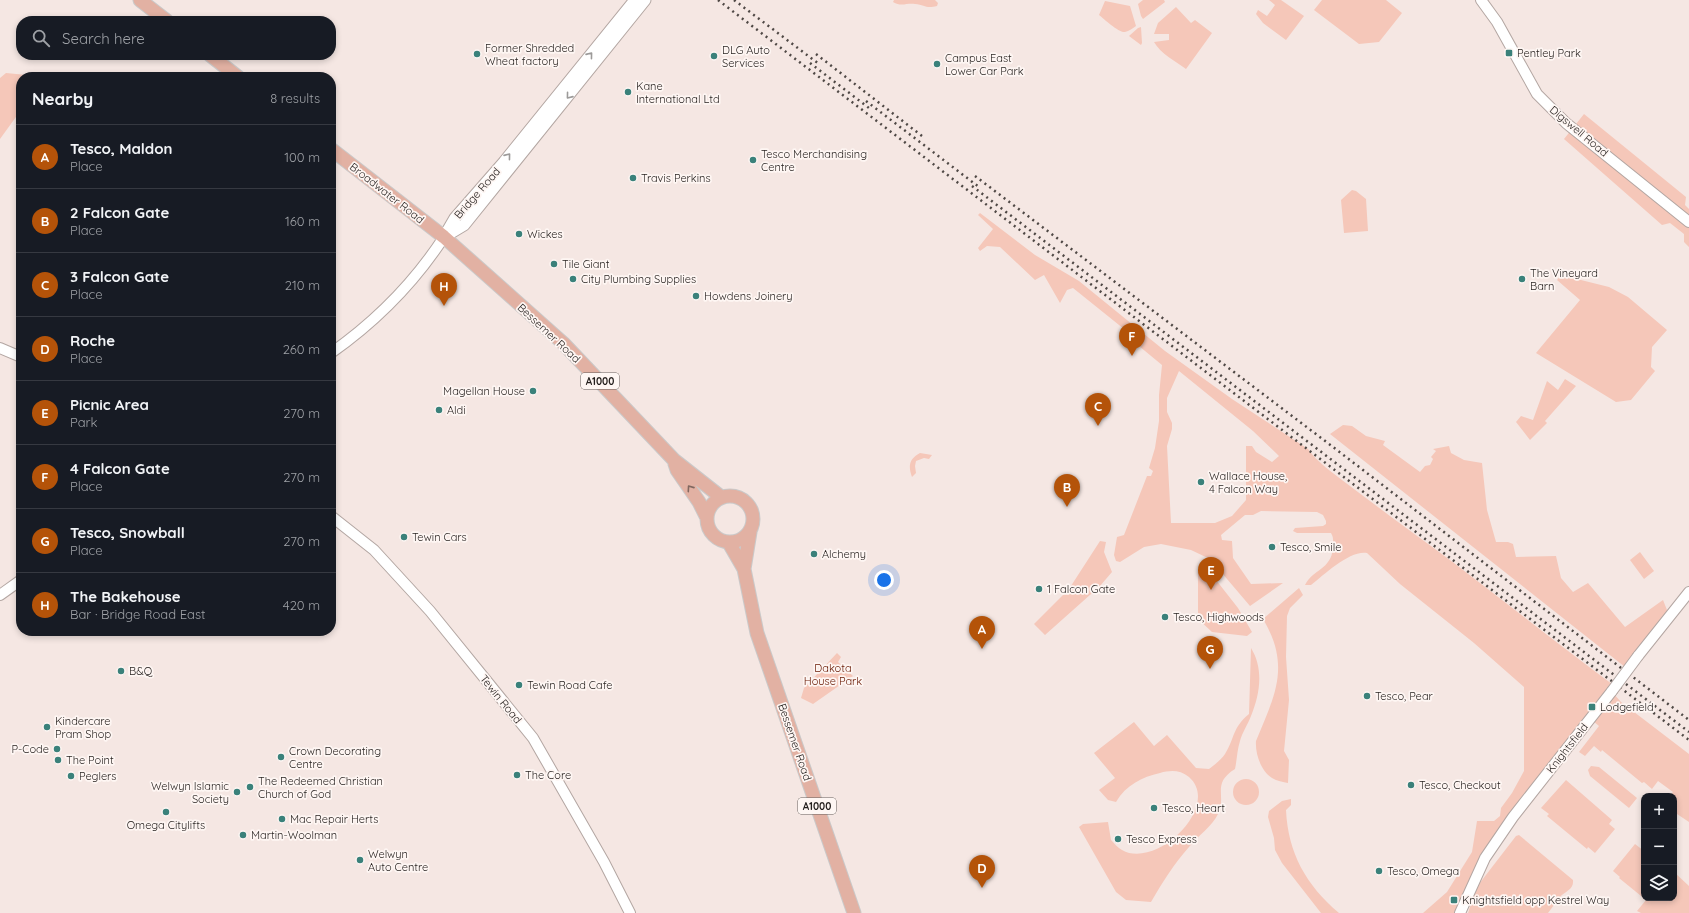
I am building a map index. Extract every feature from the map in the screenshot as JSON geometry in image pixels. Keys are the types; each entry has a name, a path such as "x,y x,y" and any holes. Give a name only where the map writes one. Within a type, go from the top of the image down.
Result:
{"main road":[{"path":"140,0 161,16"},
{"name":"Bridge Road","path":"444,237 455,218 504,162 635,0"},
{"name":"Bridge Road","path":"444,237 464,225 646,0"},
{"path":"216,60 232,72"},
{"name":"Broadwater Road","path":"336,153 444,237"},
{"name":"Bessemer Road","path":"444,237 563,343 674,460 721,497"},
{"path":"674,460 677,470 699,502 706,516 710,532 716,538 729,543 742,540 750,532"},
{"name":"A1000","path":"721,497 731,495 742,498 748,504 753,513 753,524 750,532"},
{"path":"706,516 710,506 721,497"},
{"name":"Bessemer Road","path":"744,569 750,532"},
{"name":"Bessemer Road","path":"729,543 744,569 757,633 854,913"}],"street":[{"name":"Digswell Road","path":"1481,0 1497,22 1537,94 1566,123 1689,222"},
{"path":"336,349 364,328 393,301 431,257 444,237"},
{"path":"0,348 16,356"},
{"name":"Tewin Road","path":"336,520 374,550 430,611 533,738 604,862 630,913"},
{"path":"0,595 16,584"},
{"name":"Knightsfield","path":"1460,913 1485,858 1513,817 1689,592"}],"green space":[{"path":"894,0 935,0 938,3 937,6 928,7 915,4 901,5 893,2"},
{"path":"1143,0 1164,0 1165,2 1143,19 1138,4"},
{"path":"1269,0 1281,0 1304,16 1286,40 1263,23 1256,14 1258,10 1267,16 1275,5"},
{"path":"1322,0 1386,0 1402,13 1379,42 1359,44 1314,10"},
{"path":"1105,1 1130,6 1136,26 1125,32 1115,28 1099,15"},
{"path":"1176,7 1191,23 1195,20 1212,33 1186,69 1164,54 1154,42 1169,40 1169,34 1154,34 1158,23"},
{"path":"1141,27 1142,43 1141,45 1129,36"},
{"path":"6,73 16,74 16,117 0,139 0,78"},
{"path":"1584,114 1686,197 1685,205 1689,209 1689,247 1684,242 1684,234 1670,223 1662,225 1564,139"},
{"path":"1352,190 1356,191 1366,199 1368,231 1344,233 1341,200"},
{"path":"980,213 1035,255 1079,281 1165,351 1232,399 1308,449 1331,471 1612,684 1476,870 1469,881 1455,913 1423,913 1447,892 1472,852 1477,821 1494,821 1500,816 1501,808 1512,793 1524,771 1524,687 1474,643 1400,584 1367,553 1353,555 1330,569 1311,585 1305,585 1312,576 1329,561 1332,555 1333,538 1331,533 1297,533 1293,531 1295,528 1323,526 1326,524 1323,515 1317,512 1261,511 1253,515 1245,515 1221,535 1222,540 1232,541 1233,558 1251,584 1283,583 1250,606 1210,559 1191,550 1161,544 1144,547 1120,562 1116,561 1114,555 1117,537 1124,535 1147,476 1151,476 1153,471 1149,468 1155,448 1159,421 1159,395 1162,365 1122,332 1124,329 1073,288 1067,290 1060,303 1044,275 1035,280 1000,247 987,246 980,251 978,248 993,229 978,215","holes":["1179,371 1253,431 1279,456 1272,462 1256,452 1252,446 1246,446 1246,500 1232,516 1215,523 1171,523 1167,446 1172,429 1172,423 1167,412 1167,398"]},
{"path":"1561,275 1609,287 1628,297 1667,330 1652,347 1651,367 1655,371 1631,400 1616,402 1536,353 1580,300 1557,280"},
{"path":"1565,379 1576,386 1545,421 1547,423 1530,440 1516,422 1521,416 1533,420 1547,381 1558,390"},
{"path":"1343,425 1352,426 1366,436 1385,441 1383,445 1420,472 1425,466 1430,465 1433,459 1431,457 1436,451 1433,449 1449,446 1451,453 1464,460 1482,463 1487,510 1496,542 1508,542 1513,544 1516,557 1556,556 1561,578 1573,592 1588,583 1625,627 1663,600 1667,610 1666,615 1625,667 1330,434"},
{"path":"920,453 932,455 929,459 924,458 916,461 916,473 912,477 910,463 916,455"},
{"path":"1100,541 1106,542 1104,552 1112,572 1100,586 1045,635 1034,624 1069,589"},
{"path":"1640,552 1654,571 1644,579 1630,560"},
{"path":"1209,571 1238,608 1252,632 1247,636 1212,632 1198,619 1198,572"},
{"path":"1299,588 1303,595 1290,608 1287,616 1286,657 1289,700 1284,751 1289,760 1288,783 1274,779 1268,775 1262,767 1258,757 1256,741 1274,695 1278,666 1272,636 1263,619"},
{"path":"1251,648 1258,664 1259,682 1257,699 1240,741 1235,769 1228,774 1221,785 1221,801 1218,814 1178,860 1151,902 1126,900 1116,892 1079,827 1083,824 1108,822 1111,840 1122,850 1136,854 1151,851 1167,843 1181,832 1191,818 1197,803 1197,789 1186,775 1175,771 1168,771 1141,779 1130,786 1116,802 1108,800 1099,790 1115,778 1094,753 1134,722 1154,746 1167,735 1196,768 1209,769 1225,754 1239,724 1249,714"},
{"name":"Dakota House Park","path":"837,653 841,657 838,662 853,676 813,704 801,698 804,688"},
{"path":"1613,693 1621,702 1689,754 1689,822 1677,814 1677,793 1672,793 1673,792 1658,781 1652,789 1644,782 1642,783 1602,750 1601,752 1594,746 1585,756 1579,752 1599,726 1593,721"},
{"path":"1591,766 1599,767 1637,798 1629,808 1590,776 1588,770"},
{"path":"1246,779 1255,783 1259,792 1255,801 1246,805 1237,801 1233,792 1237,783"},
{"path":"1566,780 1612,820 1609,824 1615,829 1595,853 1588,847 1587,849 1547,816 1549,814 1541,808"},
{"path":"1291,799 1291,805 1286,810 1287,826 1295,854 1308,879 1327,902 1339,913 1321,913 1282,863 1275,850 1274,838 1268,817 1269,811 1282,801"},
{"path":"1519,835 1573,880 1572,886 1560,897 1548,913 1468,913 1479,884 1516,836"},
{"path":"1635,844 1641,849 1641,896 1619,878 1620,877 1613,871"},
{"path":"1677,875 1689,886 1689,913 1641,913 1637,911 1645,901 1677,901"}],"railway":[{"path":"718,0 1689,740"},
{"path":"734,0 819,64"},
{"path":"816,54 922,136"},
{"path":"810,63 869,108"},
{"path":"866,101 979,187"},
{"path":"975,176 1333,447 1689,720"},
{"path":"972,186 1689,732"}],"place":[{"name":"Pentley Park","path":"1509,53"},
{"name":"Former Shredded Wheat factory","path":"477,54"},
{"name":"DLG Auto Services","path":"714,56"},
{"name":"Campus East Lower Car Park","path":"937,64"},
{"name":"Kane International Ltd","path":"628,92"},
{"name":"Tesco Merchandising Centre","path":"753,160"},
{"name":"Travis Perkins","path":"633,178"},
{"name":"Wickes","path":"519,234"},
{"name":"Tile Giant","path":"554,264"},
{"name":"City Plumbing Supplies","path":"573,279"},
{"name":"The Vineyard Barn","path":"1522,279"},
{"name":"Howdens Joinery","path":"696,296"},
{"name":"The Bakehouse","path":"444,306"},
{"name":"4 Falcon Gate","path":"1132,356"},
{"name":"Magellan House","path":"533,391"},
{"name":"Aldi","path":"439,410"},
{"name":"3 Falcon Gate","path":"1098,426"},
{"name":"Wallace House, 4 Falcon Way","path":"1201,482"},
{"name":"2 Falcon Gate","path":"1067,507"},
{"name":"Tewin Cars","path":"404,537"},
{"name":"Tesco, Smile","path":"1272,547"},
{"name":"Alchemy","path":"814,554"},
{"name":"1 Falcon Gate","path":"1039,589"},
{"name":"Picnic Area","path":"1211,590"},
{"name":"Tesco, Highwoods","path":"1165,617"},
{"name":"Tesco, Maldon","path":"982,649"},
{"name":"Tesco, Snowball","path":"1210,669"},
{"name":"B&Q","path":"121,671"},
{"name":"Tewin Road Cafe","path":"519,685"},
{"name":"Tesco, Pear","path":"1367,696"},
{"name":"Lodgefield","path":"1592,707"},
{"name":"Kindercare Pram Shop","path":"47,727"},
{"name":"P-Code","path":"57,749"},
{"name":"Crown Decorating Centre","path":"281,757"},
{"name":"The Point","path":"58,760"},
{"name":"The Core","path":"517,775"},
{"name":"Peglers","path":"71,776"},
{"name":"Tesco, Checkout","path":"1411,785"},
{"name":"The Redeemed Christian Church of God","path":"250,787"},
{"name":"Welwyn Islamic Society","path":"237,792"},
{"name":"Tesco, Heart","path":"1154,808"},
{"name":"Omega Citylifts","path":"166,812"},
{"name":"Mac Repair Herts","path":"282,819"},
{"name":"Martin-Woolman","path":"243,835"},
{"name":"Tesco Express","path":"1118,839"},
{"name":"Welwyn Auto Centre","path":"360,860"},
{"name":"Tesco, Omega","path":"1379,871"},
{"name":"Roche","path":"982,888"},
{"name":"Knightsfield opp Kestrel Way","path":"1454,900"}]}
